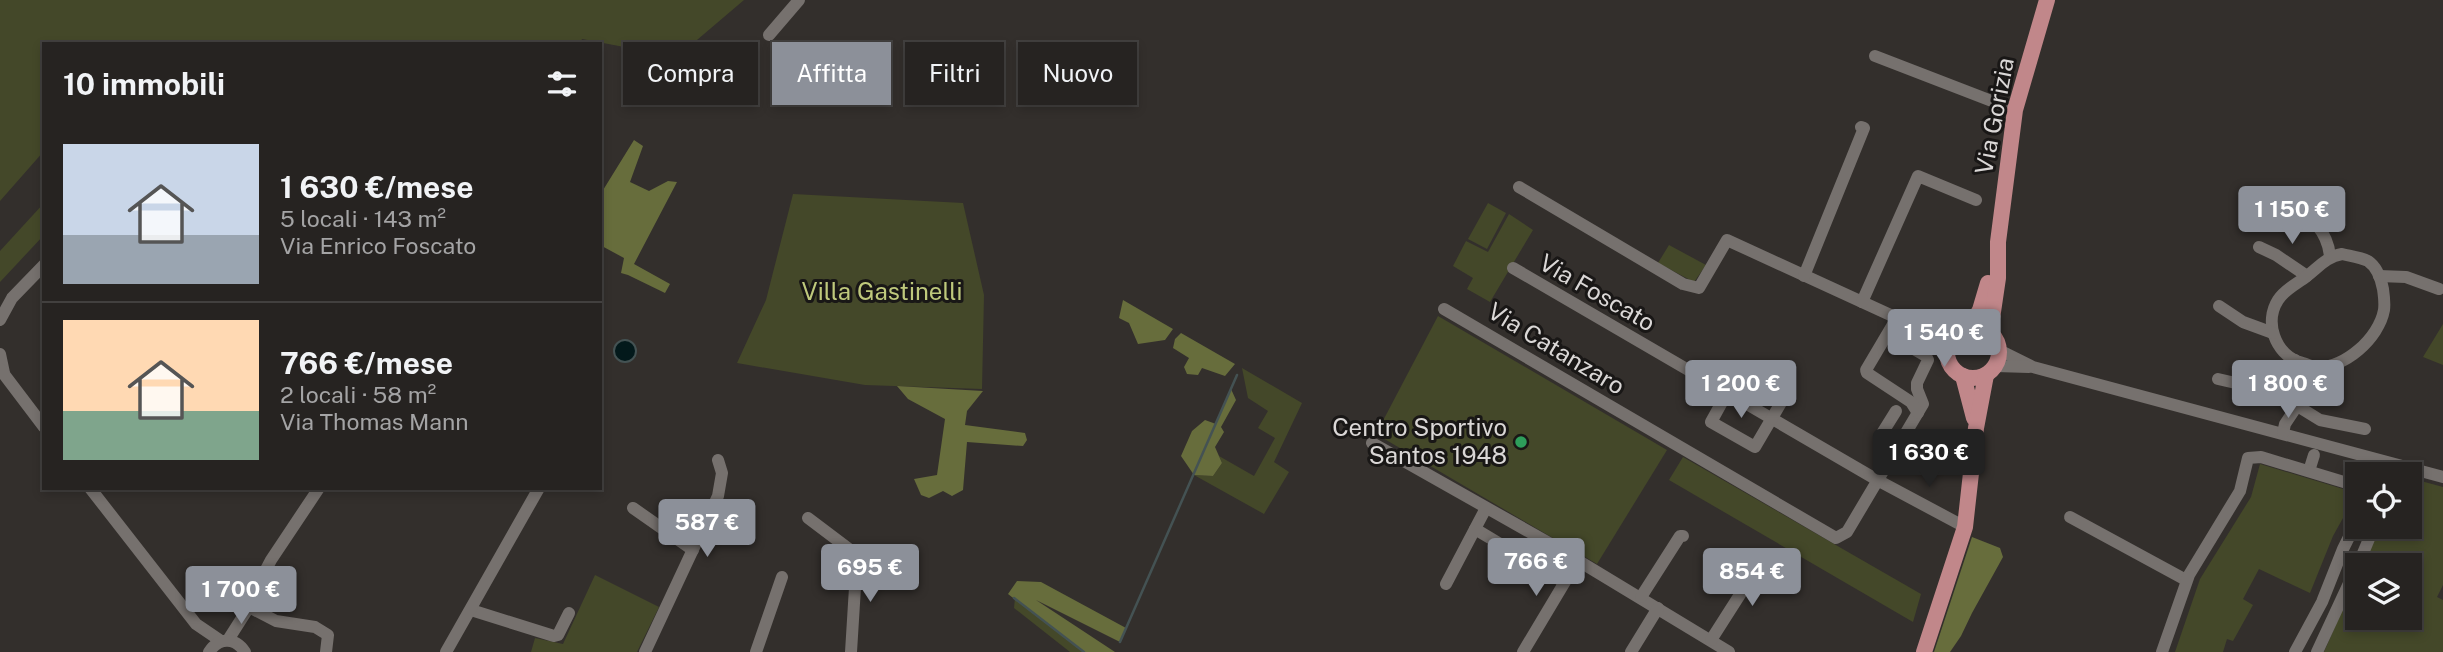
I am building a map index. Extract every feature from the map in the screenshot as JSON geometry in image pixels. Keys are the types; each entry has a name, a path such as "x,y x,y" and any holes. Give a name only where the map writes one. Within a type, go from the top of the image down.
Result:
{"main road":[{"name":"Via Gorizia","path":"1998,242 2015,110 2047,0"},
{"path":"1971,326 1983,302 1998,242"},
{"path":"1990,332 1998,278 1998,242"},
{"path":"1923,652 1965,527 1976,428 1994,364 1996,340 1990,332 1971,326 1953,335 1947,351 1953,369 1963,376 1975,378 1994,364"},
{"path":"1963,376 1976,428"}],"street":[{"path":"769,35 799,0"},
{"path":"1875,56 2015,110"},
{"path":"1804,276 1864,128 1861,127"},
{"path":"1862,302 1917,176 1976,200"},
{"path":"1519,187 1683,284 1699,288 1727,240 1922,330 1947,351"},
{"path":"2284,197 2314,220 2329,244 2330,256"},
{"path":"2259,247 2307,276"},
{"path":"2342,254 2367,261 2379,276 2385,299 2384,310 2376,328 2360,348 2343,360 2315,367 2295,360 2280,347 2271,321 2279,298 2330,256 2342,254"},
{"path":"0,320 12,298 42,267"},
{"name":"Via Foscato","path":"1513,268 1879,481 1965,527"},
{"path":"2379,276 2406,277 2439,289"},
{"path":"0,304 12,298"},
{"path":"2220,306 2243,322 2273,333"},
{"name":"Via Catanzaro","path":"1444,309 1830,537 1842,536 1847,532 1918,413"},
{"path":"1899,319 1891,336 1866,370 1911,402 1918,413"},
{"path":"1922,330 1953,335"},
{"path":"1891,336 1926,356 1928,360 1917,383 1923,401 1918,413"},
{"path":"0,354 2,371 42,424"},
{"path":"2275,393 2295,360"},
{"path":"1994,364 2033,367 2283,433 2374,462"},
{"path":"1737,375 1782,401 1772,418 1755,447 1710,422 1737,375"},
{"path":"2218,379 2275,393 2320,420 2365,429"},
{"path":"2283,433 2285,424 2297,406"},
{"path":"1896,411 1884,431 1904,436"},
{"path":"1372,443 1578,560 1730,652"},
{"path":"2309,471 2314,455"},
{"path":"2162,652 2163,634 2186,580 2228,499 2240,491 2248,458 2261,457 2345,482"},
{"path":"645,652 718,496 722,473 718,460"},
{"path":"2422,473 2443,477"},
{"path":"92,490 196,624 208,652 225,641 246,611 271,560 317,490"},
{"path":"446,652 538,490"},
{"path":"633,508 693,550"},
{"path":"1446,584 1486,508"},
{"path":"2070,517 2186,580"},
{"path":"808,518 856,555 850,652"},
{"path":"1475,529 1564,582"},
{"path":"1641,597 1680,536 1683,536"},
{"path":"2295,652 2322,602 2348,539"},
{"path":"1523,652 1578,560"},
{"path":"756,652 782,578"},
{"path":"1711,640 1748,582 1746,581"},
{"path":"2318,652 2345,592"},
{"path":"1631,652 1658,608"},
{"path":"471,610 554,636 558,635 569,613"},
{"path":"245,652 242,631 246,611"},
{"path":"246,611 276,621 321,628 327,635 326,652"},
{"path":"196,624 225,641 238,643 245,652"}],"green space":[{"path":"0,0 744,0 695,42 623,42 623,47 582,39 581,42 42,42 42,153 0,201"},
{"path":"634,140 643,146 630,182 649,191 668,181 677,182 634,264 670,284 665,293 621,273 624,258 602,246 602,192"},
{"name":"Villa Gastinelli","path":"793,194 963,203 984,295 982,389 865,385 737,363 766,300"},
{"path":"1488,203 1506,213 1487,249 1468,239"},
{"path":"42,205 42,237 0,282 0,251"},
{"path":"1509,214 1533,230 1490,302 1467,289 1473,278 1453,266 1466,241 1488,252"},
{"path":"1669,245 1706,265 1694,282 1658,263"},
{"path":"1123,300 1173,329 1165,340 1138,344 1129,323 1119,318"},
{"name":"Centro Sportivo Santos 1948","path":"1438,316 1667,450 1597,564 1376,434"},
{"path":"2443,324 2443,365 2423,357"},
{"path":"1181,333 1235,364 1225,376 1202,368 1198,375 1187,374 1184,367 1189,358 1173,348 1175,339"},
{"path":"1242,368 1302,403 1274,462 1289,472 1264,514 1194,475 1213,476 1222,463 1219,456 1254,476 1275,438 1258,428 1268,411 1248,398"},
{"path":"897,386 983,391 967,411 965,425 1025,433 1027,440 1023,446 967,442 963,490 952,496 943,491 929,498 921,495 914,479 937,475 945,419 908,399"},
{"path":"1231,389 1236,400 1221,427 1224,432 1215,447 1222,463 1213,476 1194,475 1181,456 1192,431 1205,420 1216,424"},
{"path":"1683,457 1921,594 1913,622 1669,480"},
{"path":"2260,464 2345,490 2345,513 2310,593 2259,569 2243,599 2253,605 2233,641 2227,639 2223,652 2175,652 2200,579 2251,497"},
{"path":"2422,481 2443,487 2443,585 2437,597 2443,600 2443,652 2324,652 2345,604 2345,630 2422,630 2422,553 2368,553 2375,539 2422,539"},
{"path":"1972,537 2000,548 2003,557 1950,652 1934,652"},
{"path":"595,575 659,607 637,652 531,652 535,638 563,644"},
{"path":"1017,581 1041,582 1126,628 1120,642 1036,600 1115,652 1083,652 1008,594"},
{"path":"1015,598 1084,652 1070,652 1014,608"}],"water":[{"path":"625,340 633,343 636,351 633,359 625,362 617,359 614,351 617,343"}],"waterway":[{"path":"1120,642 1237,375"},
{"path":"1014,598 1084,652"}],"place":[{"name":"Centro Sportivo Santos 1948","path":"1521,442"}]}
